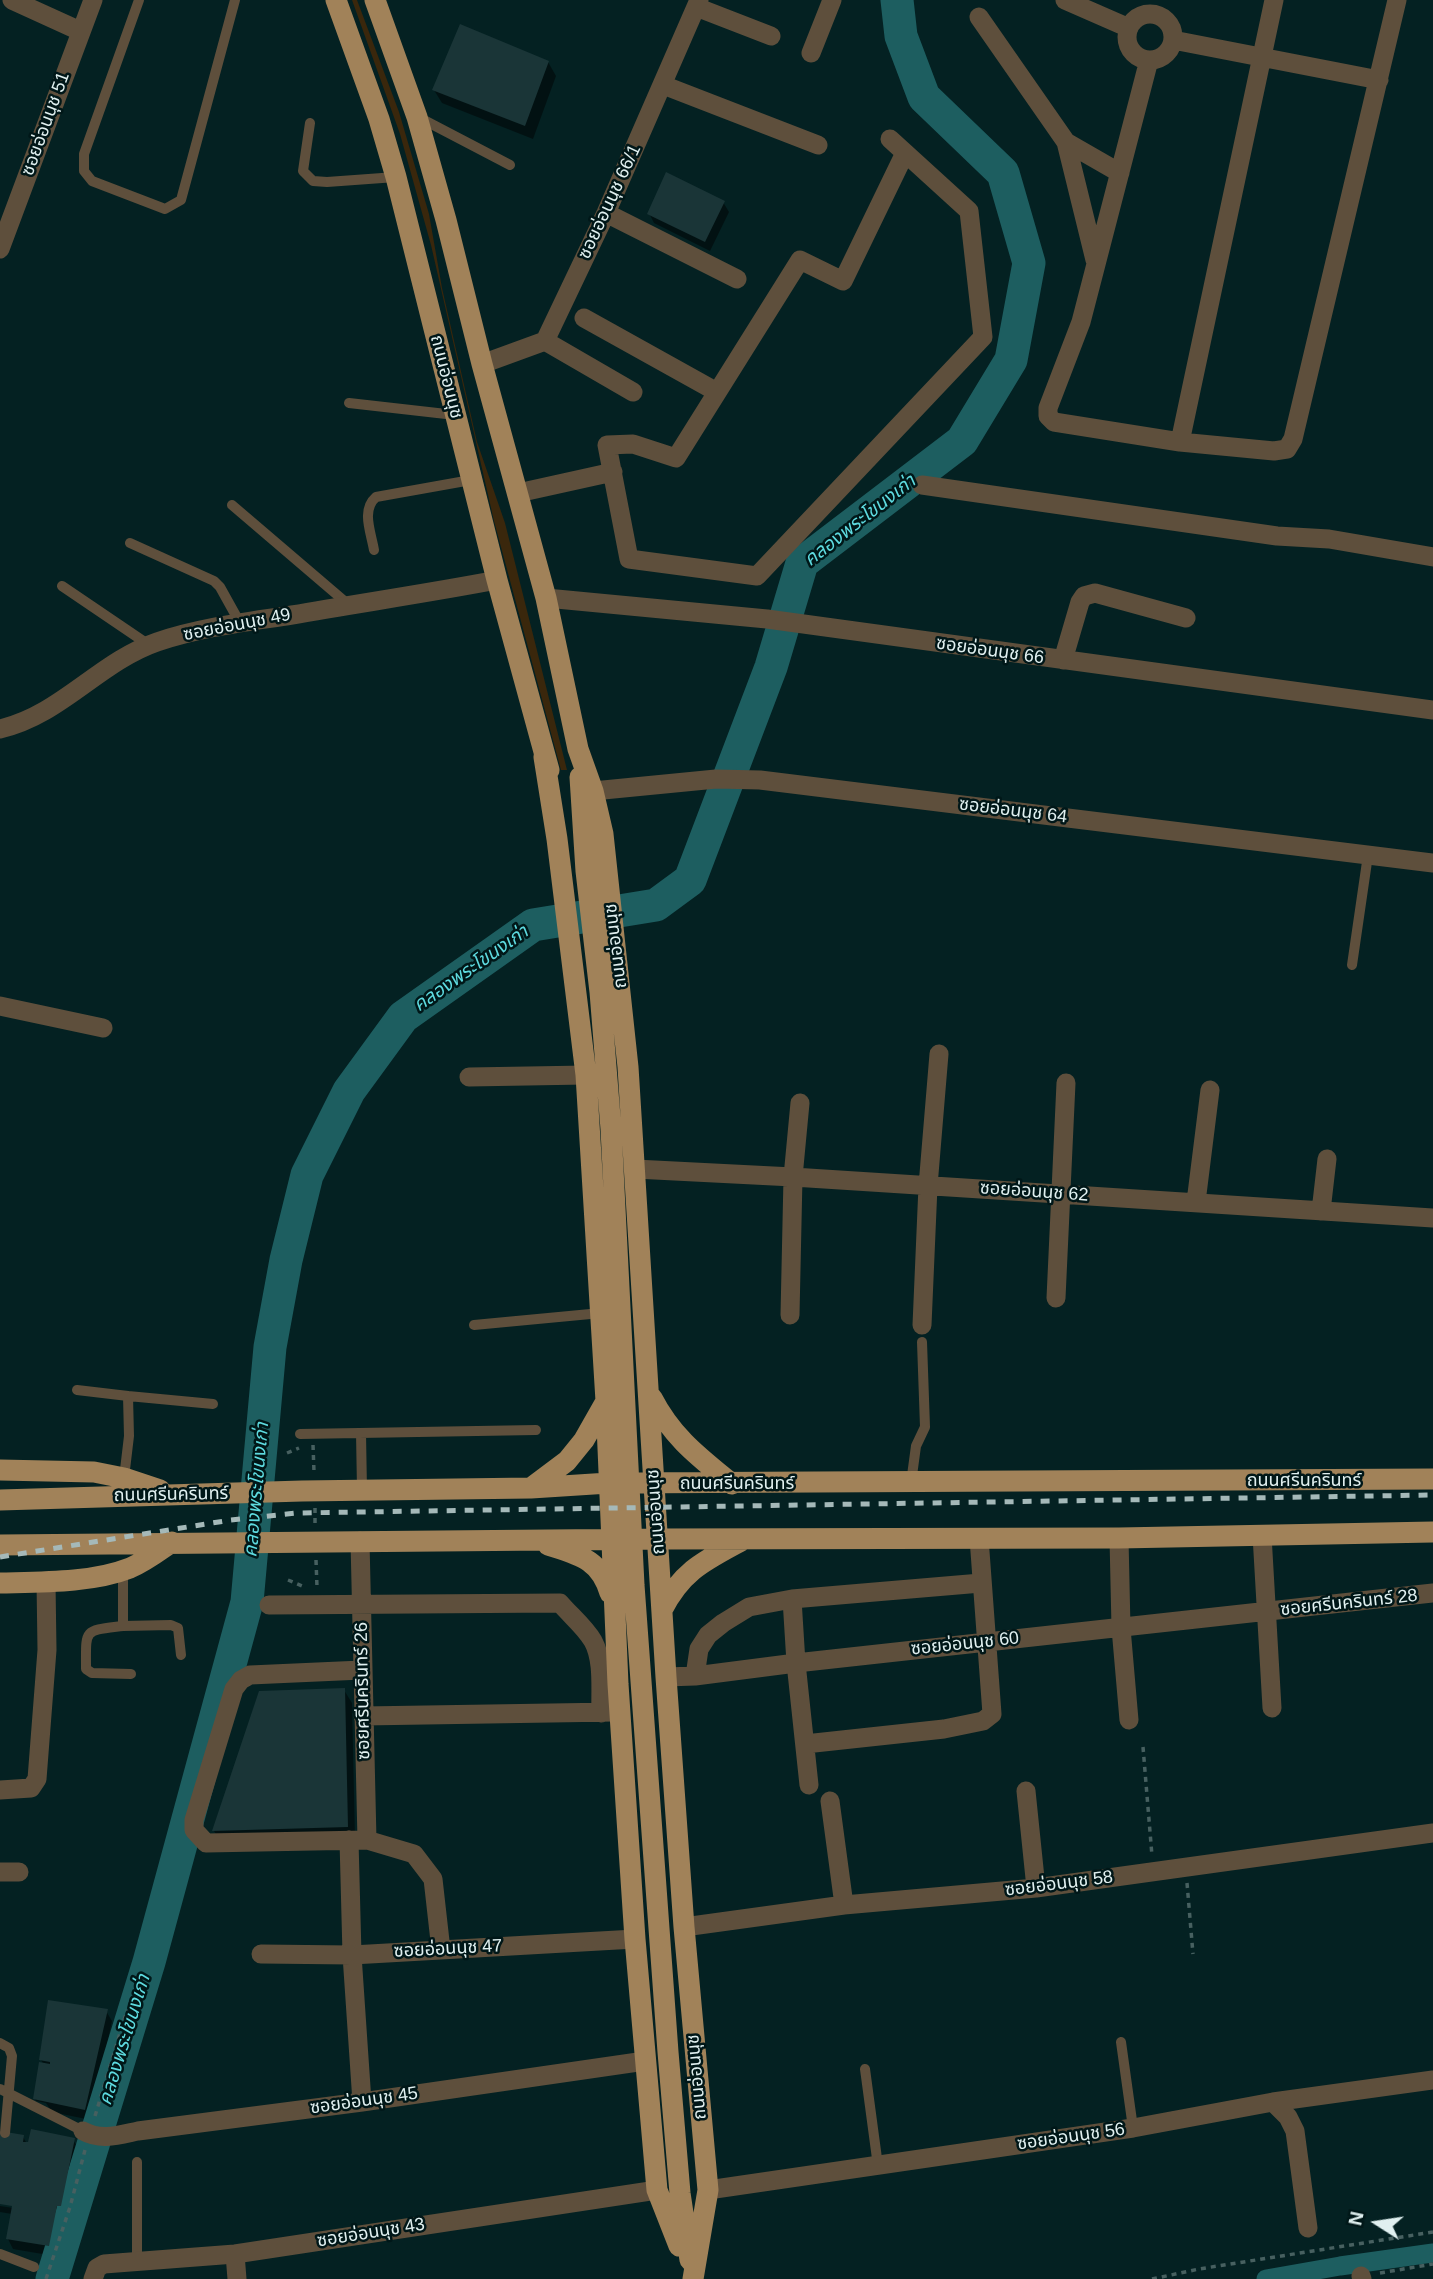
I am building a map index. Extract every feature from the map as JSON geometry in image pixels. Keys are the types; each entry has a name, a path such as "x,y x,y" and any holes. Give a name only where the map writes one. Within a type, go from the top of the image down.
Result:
{"main road":[{"name":"ถนนอ่อนนุช","path":"336,0 375,108 396,177 471,480 544,757 586,871"},
{"name":"ถนนอ่อนนุช","path":"375,0 417,117 446,220 546,598 578,749 593,791 603,835 622,1000 684,1927 708,2190 692,2278"},
{"name":"ถนนอ่อนนุช","path":"578,749 586,871 608,1082 634,1585 680,2193 692,2278"},
{"name":"ถนนอ่อนนุช","path":"544,757 580,1009 586,1075 602,1320 618,1684 611,1712 635,1938 657,2190 692,2278"},
{"path":"602,1320 614,1342 626,1346 638,1340 645,1325"},
{"path":"650,1393 664,1422 691,1451 732,1484"},
{"path":"531,1489 567,1461 584,1440 606,1401"},
{"path":"0,1470 94,1472 124,1478 174,1494"},
{"name":"ถนนศรีนครินทร์","path":"0,1500 310,1490 531,1489 609,1483 1433,1479"},
{"path":"0,1545 238,1541 309,1547 360,1541 1119,1538 1433,1532"},
{"path":"530,1540 581,1556 600,1570 606,1579 615,1611"},
{"path":"662,1611 673,1589 699,1564 743,1540"},
{"path":"0,1583 46,1582 109,1574 148,1559 172,1542"},
{"path":"618,1684 634,1670 647,1664 658,1668 666,1677"}],"street":[{"path":"12,0 80,32"},
{"name":"ซอยอ่อนนุช 51","path":"0,249 93,0"},
{"path":"811,53 832,0"},
{"path":"1065,0 1129,28"},
{"path":"1180,442 1274,0"},
{"path":"1150,60 1082,322 1048,408 1048,416 1054,422 1180,442 1274,451 1287,449 1293,439 1397,0"},
{"path":"697,4 771,36"},
{"name":"ซอยอ่อนนุช 66/1","path":"545,341 606,213 697,4"},
{"path":"1158,7 1172,29 1173,40 1169,51 1150,60 1139,57 1131,49 1127,39 1129,28 1135,19 1158,7"},
{"path":"979,17 1066,142 1096,265"},
{"path":"1173,40 1379,80"},
{"path":"663,85 818,145"},
{"path":"890,139 969,211 983,337 757,576 629,559 607,445 633,444 676,457 800,260 843,281 905,153"},
{"path":"1066,142 1119,173"},
{"path":"606,213 737,279"},
{"path":"584,318 717,392"},
{"path":"482,363 545,341 633,392"},
{"path":"518,494 613,472"},
{"path":"922,485 1277,537 1329,539 1433,557"},
{"name":"ซอยอ่อนนุช 49","path":"0,729 57,706 85,687 111,664 150,646 204,629 497,580"},
{"path":"1063,660 1084,596 1095,593 1186,618"},
{"name":"ซอยอ่อนนุช 66","path":"546,598 767,619 1433,710"},
{"name":"ซอยอ่อนนุช 64","path":"593,791 716,779 760,780 1433,863"},
{"path":"0,1006 103,1028"},
{"path":"922,1333 928,1186 939,1054"},
{"path":"470,1077 586,1075"},
{"path":"1056,1298 1066,1083"},
{"path":"1196,1202 1210,1090"},
{"path":"790,1315 793,1177 800,1103"},
{"path":"1321,1210 1327,1159"},
{"name":"ซอยอ่อนนุช 62","path":"635,1169 1433,1218"},
{"path":"1262,1535 1272,1708"},
{"path":"805,1744 944,1729 983,1721 992,1714 979,1538"},
{"path":"1119,1538 1121,1628 1129,1720"},
{"name":"ซอยศรีนครินทร์ 26","path":"360,1541 363,1716 352,1955 362,2102"},
{"path":"0,1790 31,1788 37,1779 47,1650 46,1582"},
{"path":"695,1676 699,1649 708,1635 748,1607 792,1599 981,1583"},
{"name":"ซอยศรีนครินทร์ 28","path":"1265,1612 1433,1593"},
{"path":"792,1599 809,1785"},
{"path":"269,1605 560,1603 596,1646 611,1712 363,1716"},
{"name":"ซอยอ่อนนุช 60","path":"666,1677 695,1676 1265,1612"},
{"path":"362,1670 272,1673 250,1675 240,1680 234,1689 194,1820 194,1830 206,1843 358,1840 414,1854 433,1879 441,1950"},
{"path":"1026,1791 1036,1888"},
{"path":"831,1801 844,1905"},
{"name":"ซอยอ่อนนุช 58","path":"684,1927 844,1905 1036,1888 1433,1833"},
{"name":"ซอยอ่อนนุช 47","path":"261,1954 352,1955 635,1938"},
{"name":"ซอยอ่อนนุช 45","path":"96,2134 362,2102 645,2061"},
{"name":"ซอยอ่อนนุช 56","path":"708,2190 1133,2128 1273,2102 1433,2080"},
{"path":"1273,2102 1288,2117 1295,2131 1308,2228"},
{"name":"ซอยอ่อนนุช 43","path":"93,2279 97,2267 104,2264 236,2254 657,2190"},
{"path":"236,2254 237,2279"}],"lane":[{"path":"139,0 84,154 84,171 92,181 166,209 180,200 235,0"},
{"path":"417,117 510,165"},
{"path":"310,123 303,171 313,181 396,177"},
{"path":"349,403 455,415"},
{"path":"374,550 367,510 369,503 376,497 471,480"},
{"path":"232,505 350,605"},
{"path":"130,543 214,581 240,623"},
{"path":"62,586 150,646"},
{"path":"1352,965 1368,855"},
{"path":"474,1325 602,1320"},
{"path":"911,1483 916,1446 925,1427 922,1333"},
{"path":"77,1390 213,1404"},
{"path":"124,1478 129,1436 128,1396"},
{"path":"300,1434 536,1430"},
{"path":"361,1433 362,1491"},
{"path":"123,1570 123,1626"},
{"path":"131,1674 92,1673 86,1669 88,1634 93,1630 123,1626 171,1625 178,1628 180,1633 181,1655"},
{"path":"1121,2042 1133,2128"},
{"path":"0,2043 9,2048 12,2056 5,2092 5,2133"},
{"path":"865,2069 878,2166"},
{"path":"5,2092 96,2134"},
{"path":"137,2162 137,2261"},
{"path":"0,2253 34,2267"}],"path":[{"path":"313,1442 310,1490 315,1524"},
{"path":"309,1547 317,1593"},
{"path":"1143,1747 1153,1872"},
{"path":"1186,1867 1193,1954"},
{"path":"1152,2279 1199,2269 1433,2232"},
{"path":"1361,2278 1433,2264"}],"shaded area":[{"path":"352,0 357,0 399,112 429,214 442,288 477,442 505,523 567,770 561,770 494,521 431,245 400,134"}],"building":[{"path":"460,24 549,61 525,126 432,90"},
{"path":"666,172 725,201 705,242 647,214"},
{"path":"345,1688 348,1827 212,1831 259,1691"},
{"path":"48,2000 108,2009 85,2110 33,2099 39,2062 50,2064 39,2060"},
{"path":"31,2129 75,2138 61,2206 57,2206 49,2246 6,2239 12,2206 0,2204 0,2131 24,2135 23,2142 28,2142"}],"waterway":[{"name":"คลองพระโขนงเก่า","path":"52,2279 149,1962 247,1602 270,1347 286,1260 307,1175 349,1091 403,1017 533,925 656,905 690,880 771,667 802,563 962,441 1011,360 1029,263 1003,173 924,97 901,36 897,0"},
{"path":"1266,2279 1433,2253"}],"railway":[{"path":"0,1557 231,1520 297,1513 1433,1495"}]}
